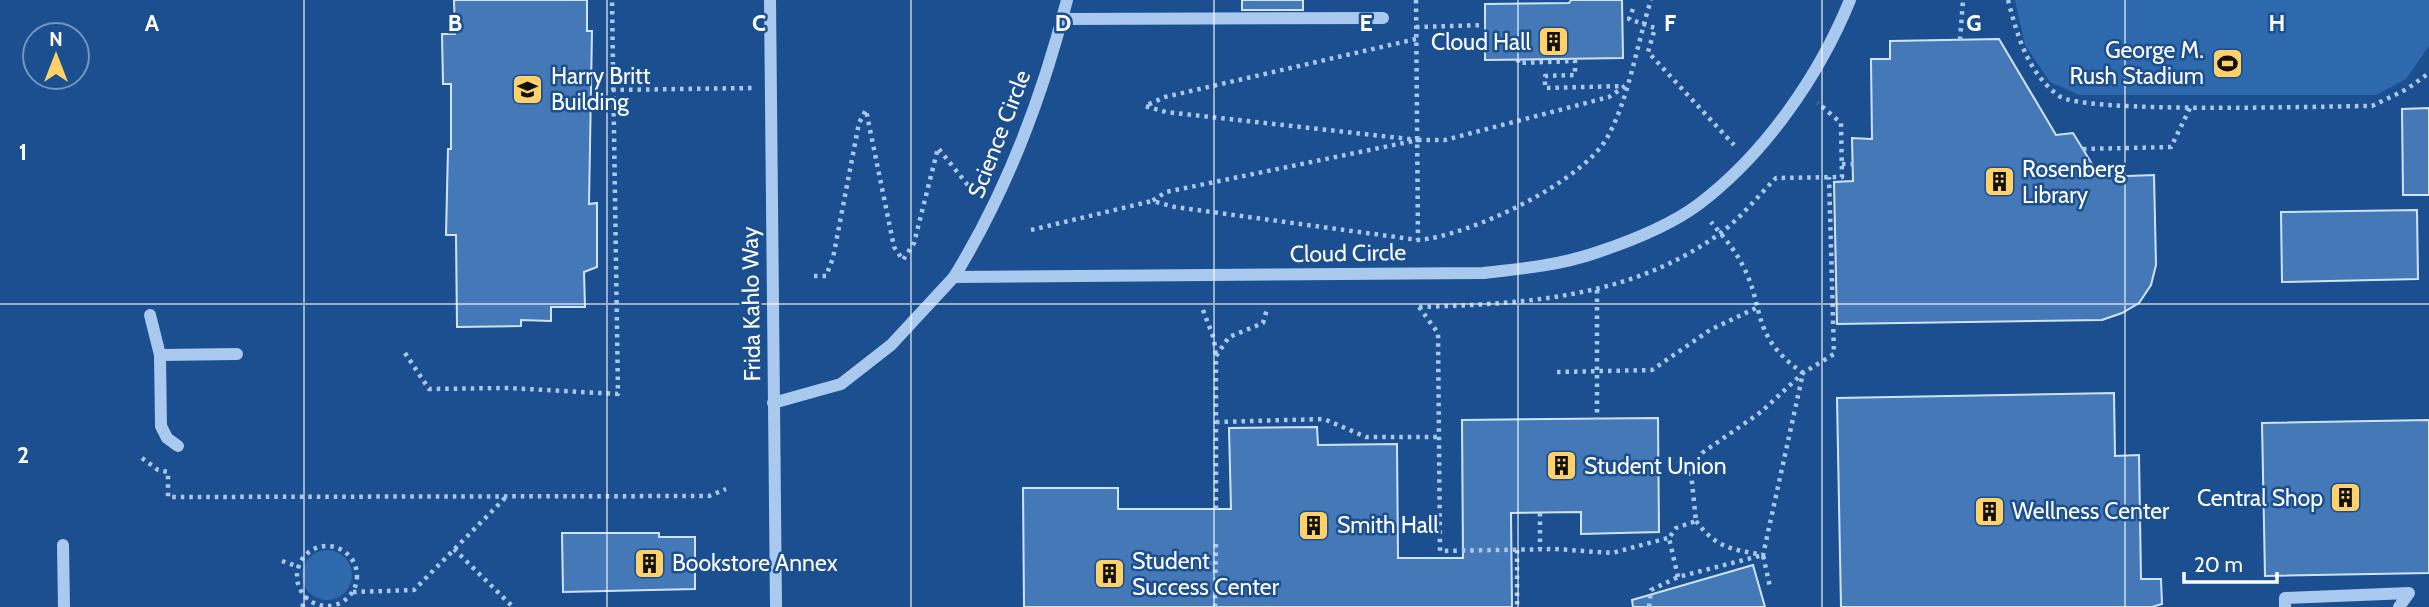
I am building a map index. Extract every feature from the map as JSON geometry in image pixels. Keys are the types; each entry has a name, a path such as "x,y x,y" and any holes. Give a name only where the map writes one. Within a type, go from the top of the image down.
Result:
{"street":[{"name":"Frida Kahlo Way","path":"769,0 776,607"},
{"name":"Science Circle","path":"954,277 995,205 1013,163 1039,97 1067,0"},
{"name":"Cloud Circle","path":"954,277 1483,272 1542,266 1598,253 1656,228 1698,205 1747,159 1816,69 1850,0"},
{"path":"1062,19 1383,18"},
{"path":"773,403 841,384 891,345 954,277"},
{"path":"149,315 160,355 161,426 167,438 178,446"},
{"path":"160,355 237,354"},
{"path":"63,545 64,607"},
{"path":"2285,607 2285,598 2409,593 2399,607"}],"path":[{"path":"405,353 429,389 618,394 612,0"},
{"path":"1416,0 1418,240"},
{"path":"1152,201 1175,207 1418,240 1438,239 1498,216 1577,172 1594,157 1607,138 1651,0"},
{"path":"1960,40 1963,0"},
{"path":"2008,0 2020,44 2037,76 2062,98 2109,106 2372,106 2407,89 2429,72"},
{"path":"1633,9 1629,19 1655,28 1648,52 1735,146"},
{"path":"1416,27 1485,25"},
{"path":"1416,39 1165,97 1145,106 1166,112 1418,140"},
{"path":"1518,59 1518,63 1575,61 1575,75 1545,76 1545,88 1625,86"},
{"path":"1031,230 1152,201 1166,192 1418,140 1458,136 1609,97 1625,86"},
{"path":"612,90 770,88"},
{"path":"1696,521 1676,528 1669,538 1612,553 1540,549 1440,551 1438,333 1419,307 1515,304 1597,290 1661,266 1720,234 1776,177 1842,177 1841,123 1800,92"},
{"path":"2082,149 2171,147 2191,106"},
{"path":"814,276 826,276 833,258 859,123 866,110 894,247 903,260 914,243 938,148 975,194"},
{"path":"1842,164 1853,164"},
{"path":"1763,555 1727,548 1709,538 1696,521 1691,473 1702,453 1761,412 1803,373 1834,354 1829,177"},
{"path":"1720,234 1739,258 1773,349 1803,373"},
{"path":"1597,290 1597,419"},
{"path":"1557,372 1652,370 1710,330 1756,308"},
{"path":"1216,356 1229,337 1263,323 1267,309"},
{"path":"1203,310 1214,339 1216,356 1216,509"},
{"path":"1770,587 1763,555 1803,373"},
{"path":"1216,422 1324,419 1366,438 1441,438"},
{"path":"142,458 158,470 168,472 168,497 709,496 726,489"},
{"path":"353,592 414,590 506,497"},
{"path":"1540,513 1540,549"},
{"path":"1669,538 1678,578"},
{"path":"1215,607 1216,542"},
{"path":"328,545 343,550 354,561 358,576 353,592 341,602 326,606 311,601 300,590 297,574 299,567 301,559 313,549 328,545"},
{"path":"454,549 513,607"},
{"path":"1517,550 1514,580 1517,607"},
{"path":"1649,607 1651,590 1678,578 1763,555"},
{"path":"282,561 299,567"},
{"path":"302,607 307,596"}],"shaded area":[{"name":"George M. Rush Stadium","path":"2015,0 2429,0 2429,46 2406,79 2376,95 2079,95 2050,82 2025,45"},
{"path":"327,550 345,557 352,575 345,593 327,600 309,593 302,575 309,557"}],"building":[{"name":"Harry Britt Building","path":"454,0 587,0 587,31 592,31 589,204 597,203 597,267 584,272 585,307 551,307 551,321 521,320 521,326 457,327 456,235 446,235 448,149 451,149 451,84 443,84 442,34 455,34"},
{"path":"1242,0 1303,0 1303,10 1242,10"},
{"name":"Cloud Hall","path":"1571,0 1622,0 1623,58 1485,60 1485,4 1569,3"},
{"name":"Rosenberg Library","path":"1999,39 2056,135 2073,133 2100,177 2154,175 2156,265 2151,285 2139,303 2102,320 1837,324 1834,182 1853,181 1852,138 1872,139 1871,59 1890,59 1890,41"},
{"path":"2429,108 2429,195 2403,195 2402,109"},
{"path":"2417,210 2418,279 2282,282 2281,212"},
{"name":"Wellness Center","path":"2114,393 2115,456 2139,455 2141,579 2161,579 2162,604 2152,607 1841,607 1837,398"},
{"path":"1658,418 1659,532 1581,534 1581,512 1511,513 1512,607 1024,607 1023,488 1118,488 1118,509 1231,509 1229,428 1317,427 1318,445 1397,444 1398,558 1463,558 1462,420"},
{"name":"Central Shop","path":"2429,420 2429,573 2265,576 2262,423"},
{"name":"Bookstore Annex","path":"562,533 659,533 659,537 695,537 695,589 563,592"},
{"path":"1753,565 1765,607 1633,607 1632,600"}],"place":[{"name":"Cloud Hall","path":"1554,42"},
{"name":"George M. Rush Stadium","path":"2227,63"},
{"name":"Harry Britt Building","path":"528,89"},
{"name":"Rosenberg Library","path":"1999,182"},
{"name":"Student Union","path":"1561,466"},
{"name":"Central Shop","path":"2346,498"},
{"name":"Wellness Center","path":"1989,511"},
{"name":"Smith Hall","path":"1314,525"},
{"name":"Bookstore Annex","path":"649,563"},
{"name":"Student Success Center","path":"1109,574"}]}
